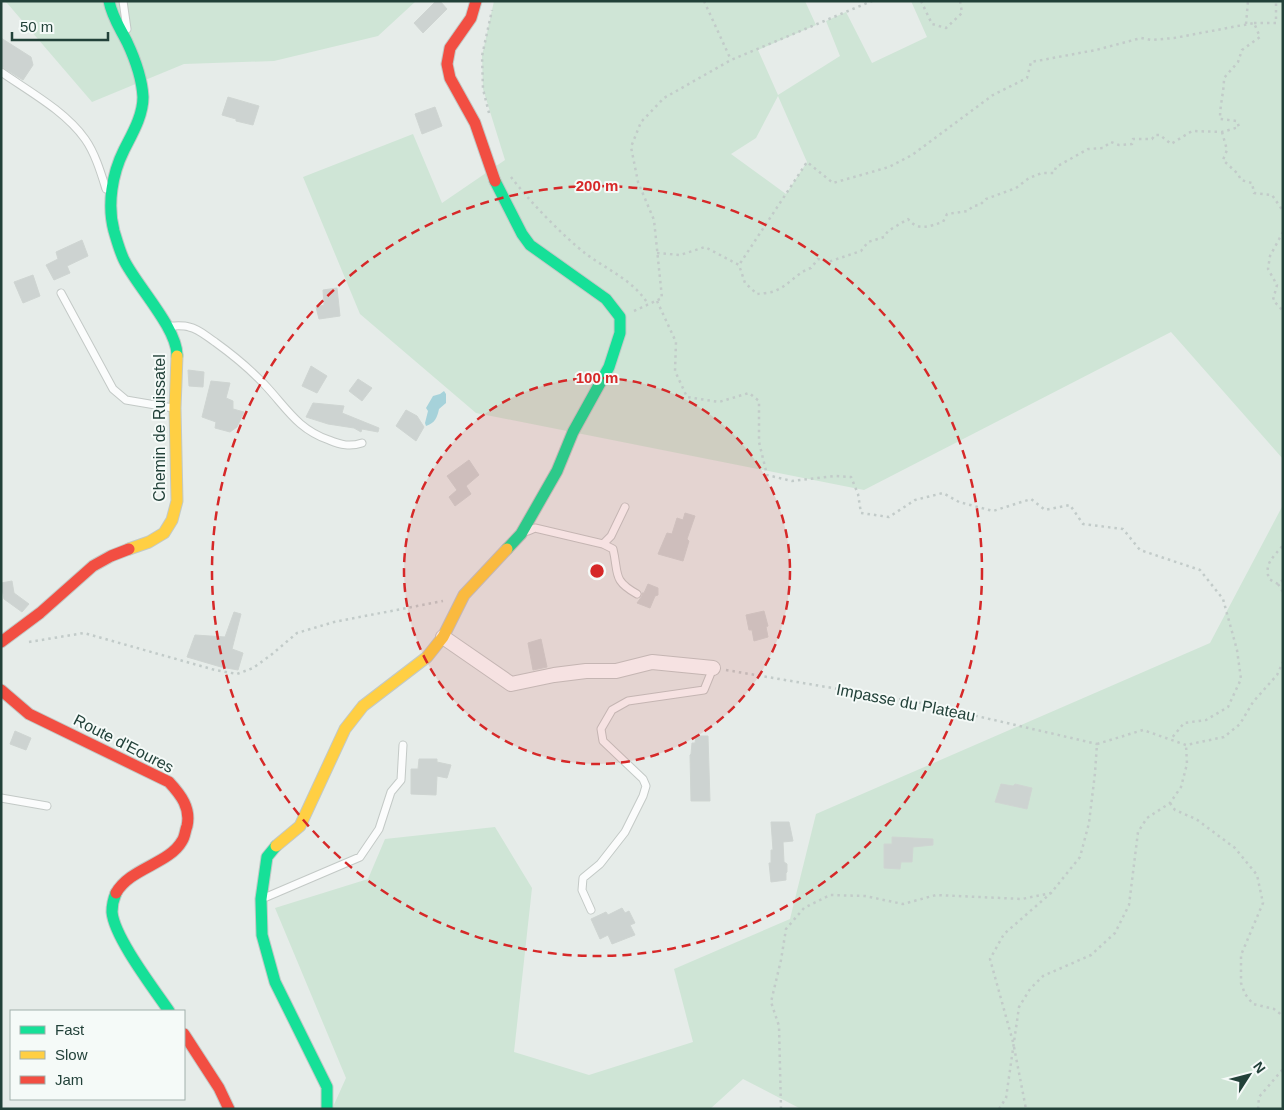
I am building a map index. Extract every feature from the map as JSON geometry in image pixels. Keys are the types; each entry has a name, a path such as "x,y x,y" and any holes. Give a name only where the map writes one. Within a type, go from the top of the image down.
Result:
{"street":[{"name":"Chemin de Ruissatel","path":"1,642 40,613 94,566 110,556 149,542 164,533 172,520 177,501 175,408 177,351 167,326 124,260 114,230 110,204 114,175 123,152 136,129 143,98 138,69 128,44 112,15 109,1"},
{"path":"327,1109 327,1087 275,982 262,935 261,899 267,857 275,847 300,826 345,729 363,706 427,657 443,637 464,595 521,534 557,471 573,432 608,367 620,333 620,317 606,299 530,244 522,234 496,185 475,123 450,78 447,64 450,48 471,18 476,1"},
{"path":"443,637 512,684 554,675 586,671 616,671 652,662 713,668"},
{"name":"Route d'Eoures","path":"1,690 29,714 169,782 181,795 188,809 188,825 182,842 168,855 127,880 116,893 111,911 115,925 128,948 168,1010"},
{"path":"185,1036 219,1088 229,1109"}],"lane":[{"path":"123,1 128,44"},
{"path":"1,72 62,115 86,140 102,174 110,204"},
{"path":"61,293 113,389 126,400 175,408"},
{"path":"167,326 185,326 198,330 243,363 304,429 341,444 353,446 362,443"},
{"path":"603,544 611,536 625,507"},
{"path":"521,534 536,528 603,544 613,550 618,579 628,589 637,594"},
{"path":"591,910 582,890 583,878 600,864 625,832 646,786 643,779 603,740 601,729 612,710 628,701 704,690 713,668"},
{"path":"261,899 360,857 379,830 390,792 401,780 402,745"},
{"path":"1,798 47,806"}],"path":[{"path":"491,121 483,89 482,56 494,1"},
{"path":"704,1 731,60"},
{"path":"620,317 662,298 654,220 638,182 630,147 641,122 664,98 731,60 872,1"},
{"path":"921,1 932,24 946,28 962,13 960,1"},
{"path":"1246,24 1248,1"},
{"path":"739,266 807,162 833,183 889,166 912,155 993,95 1027,78 1031,62 1096,50 1141,38 1151,40 1174,38 1246,24 1276,23 1276,1"},
{"path":"658,253 680,255 704,247 739,266 746,283 757,294 777,291 802,271 811,268 818,259 828,262 861,251 868,242 884,237 888,231 908,219 914,226 924,227 943,222 947,214 968,211 974,206 980,205 986,199 1016,188 1029,178 1042,173 1054,173 1056,167 1088,149 1103,148 1111,142 1120,145 1132,144 1133,139 1152,139 1155,135 1160,135 1171,144 1192,131 1222,132 1239,127 1237,121 1220,119 1220,105 1224,91 1224,78 1238,62 1242,50 1260,37 1254,23"},
{"path":"1222,132 1227,150 1223,160 1238,174 1241,180 1252,183 1254,193 1272,195 1283,211"},
{"path":"508,168 512,178 553,223 585,253 641,292 648,304"},
{"path":"1283,232 1270,256 1268,269 1277,285 1273,300 1283,311"},
{"path":"657,300 676,342 675,371 687,397 719,402 749,393 759,401 759,442 766,475 792,481 835,476 851,477 858,494 861,513 889,517 915,500 943,492 959,502 993,511 1031,499 1046,510 1070,505 1083,524 1122,530 1140,550 1200,570 1223,599 1230,631 1237,650 1241,680 1228,707 1206,720 1184,723 1171,739"},
{"path":"1283,545 1268,564 1266,570 1269,579 1278,584 1283,592"},
{"path":"1278,584 1283,580"},
{"path":"28,642 84,633 215,670 237,674 253,668 297,633 334,622 441,602 464,595"},
{"path":"1026,1109 1014,1043 990,959 1004,934 1051,893 1080,857 1089,823 1097,744 1143,730 1186,745 1224,737 1240,724 1253,702 1277,675 1283,662"},
{"name":"Impasse du Plateau","path":"713,668 921,703 1097,744"},
{"path":"999,1109 1006,1098 1019,1007 1030,989 1043,976 1092,955 1115,933 1130,905 1138,832 1147,818 1170,803 1181,787 1187,764 1186,745"},
{"path":"1170,803 1176,810 1196,820 1235,848 1257,875 1263,903 1240,954 1241,982 1245,994 1253,1004 1274,1009 1283,1016"},
{"path":"781,1109 779,1026 771,1002 786,929 804,908 830,895 865,896 903,904 936,895 1022,899 1051,893"},
{"path":"1258,1109 1259,1097 1283,1069"}],"green space":[{"path":"3,1 416,1 378,36 274,61 184,64 92,102 7,3"},
{"path":"494,1 805,1 816,25 758,50 778,95 840,56 826,21 846,12 872,63 927,37 911,1 1283,1 1283,459 1171,332 864,490 476,413 360,314 303,177 413,134 442,203 505,160 483,89 482,56","holes":["778,96 807,162 786,194 731,154 756,138"]},
{"path":"1283,505 1283,1109 801,1109 743,1079 710,1109 332,1109 346,1078 275,908 368,879 385,839 495,827 532,888 514,1052 589,1075 693,1042 674,969 790,919 816,814 1210,643"}],"water":[{"path":"444,391 446,403 439,409 434,422 426,426 428,411 426,408 433,396"}],"building":[{"path":"436,1 440,1 447,9 423,33 414,23"},
{"path":"1,38 31,57 33,65 23,80 2,67"},
{"path":"228,97 259,106 253,125 222,115"},
{"path":"435,107 442,126 422,134 415,114"},
{"path":"82,240 88,256 67,266 70,273 54,280 46,265 58,259 56,252"},
{"path":"33,275 40,296 23,303 14,282"},
{"path":"337,288 340,316 319,319 316,307 324,305 323,290"},
{"path":"311,366 327,376 317,393 302,386"},
{"path":"188,370 204,372 203,387 189,386"},
{"path":"358,379 372,388 362,401 349,391"},
{"path":"211,381 230,383 226,398 233,401 233,409 244,412 237,427 230,432 215,428 216,422 202,417"},
{"path":"313,403 344,406 342,413 379,428 378,432 362,429 361,432 354,428 328,424 306,417"},
{"path":"406,410 417,416 424,427 416,441 396,426"},
{"path":"469,460 479,475 466,486 471,494 455,506 449,497 457,490 447,476"},
{"path":"685,513 695,516 687,539 689,541 683,561 658,554 667,533 672,534 677,518 683,520"},
{"path":"12,581 14,593 29,604 22,612 4,599 1,583"},
{"path":"648,584 658,588 658,595 655,596 650,608 637,603"},
{"path":"764,611 768,626 766,627 768,637 754,641 752,630 749,630 746,615"},
{"path":"234,612 241,614 232,649 243,653 238,670 187,657 195,635 225,637"},
{"path":"541,639 547,667 533,670 528,643"},
{"path":"15,731 31,738 26,750 10,744"},
{"path":"696,736 708,736 710,801 691,801 690,755 692,743 695,743"},
{"path":"419,759 437,759 437,762 451,765 447,778 437,776 436,795 411,794 411,769 418,769"},
{"path":"1001,784 1013,786 1015,784 1032,788 1027,809 995,802"},
{"path":"771,822 789,822 793,841 783,842 784,862 787,864 786,880 771,882 769,863 771,863 771,850 773,850"},
{"path":"892,837 933,839 933,845 913,847 912,862 901,862 900,869 884,868 884,844 892,844"},
{"path":"622,908 625,913 629,911 635,923 630,925 635,935 612,944 608,935 600,939 591,919 606,912 608,915"}],"traffic: fast":[{"path":"109,1 114,17 135,62 143,97 139,118 116,169 111,200 112,221 124,260 164,320 176,345 177,356"},
{"path":"495,181 522,234 530,245 606,299 620,317 620,333 609,367 573,432 557,471 521,534 507,549"},
{"path":"276,846 267,857 261,899 262,935 275,982 327,1087 327,1109"},
{"path":"116,893 112,912 114,923 127,949 168,1010"}],"traffic: slow":[{"path":"129,549 149,542 164,533 172,520 177,501 175,408 177,356"},
{"path":"276,846 300,826 345,729 363,706 427,657 443,637 464,595 507,549"}],"traffic: jam":[{"path":"476,1 471,18 450,48 447,64 450,78 475,123 495,181"},
{"path":"1,642 40,613 93,566 129,549"},
{"path":"1,690 29,714 169,782 184,802 188,819 182,841 168,855 130,878 116,893"},
{"path":"185,1036 219,1088 229,1109"}]}
